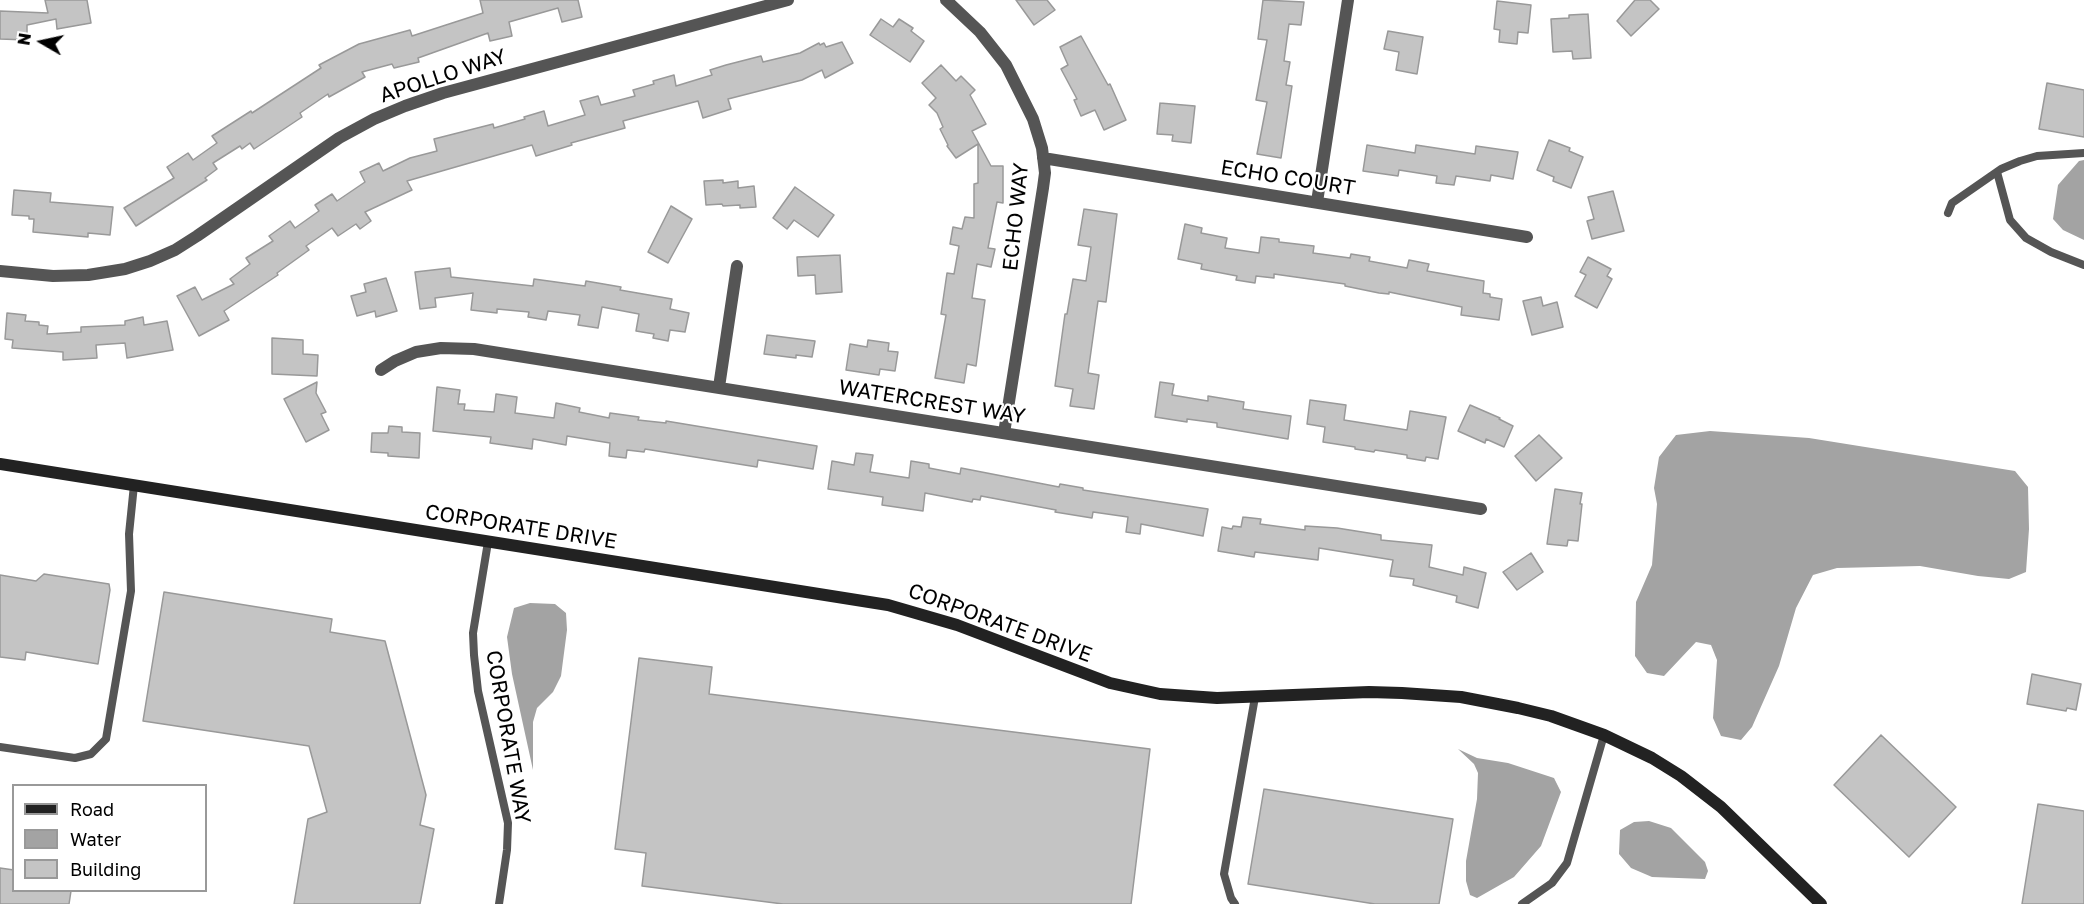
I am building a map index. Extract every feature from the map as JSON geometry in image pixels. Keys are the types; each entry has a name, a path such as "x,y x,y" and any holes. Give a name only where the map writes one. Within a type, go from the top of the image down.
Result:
{"street":[{"name":"APOLLO WAY","path":"0,271 53,276 88,275 125,269 150,261 175,250 197,236 339,138 405,106 443,93 788,0"},
{"name":"ECHO WAY","path":"946,0 980,32 1006,65 1023,94 1037,128 1043,158 1043,188 1004,433"},
{"path":"1317,202 1348,0"},
{"name":"ECHO COURT","path":"1043,158 1527,237"},
{"path":"719,387 737,266"},
{"name":"WATERCREST WAY","path":"381,370 416,352 458,347 1481,509"},
{"name":"CORPORATE DRIVE","path":"0,464 888,604 957,624 1095,678 1135,689 1193,698 1369,692 1461,697 1534,712 1604,735 1652,758 1709,796 1821,904"}],"lane":[{"path":"1948,213 1953,203 1997,172 2020,160 2037,156 2084,153"},
{"path":"1997,172 2010,220 2026,238 2051,252 2084,265"},
{"path":"0,747 75,758 91,754 106,739 131,591 129,534 134,485"},
{"name":"CORPORATE WAY","path":"489,542 473,633 478,691 508,823 507,850 499,904"},
{"path":"1235,904 1224,874 1255,697"},
{"path":"1522,904 1552,883 1566,863 1604,735"}],"water":[{"path":"2084,160 2084,240 2063,230 2053,219 2058,185 2079,161"},
{"path":"1710,431 1809,438 2015,471 2028,487 2029,529 2026,572 2009,579 1920,566 1837,568 1813,575 1796,608 1779,666 1752,727 1741,740 1721,736 1713,718 1717,660 1711,645 1696,642 1664,676 1647,673 1635,656 1636,602 1652,565 1657,504 1654,488 1659,457 1676,435"},
{"path":"530,603 555,604 566,613 567,630 561,676 553,692 537,708 533,722 533,770 512,674 507,637 514,608"},
{"path":"1458,749 1477,758 1508,763 1554,778 1561,792 1541,846 1514,877 1477,898 1470,895 1466,881 1466,861 1477,799 1478,773 1474,764"},
{"path":"1649,821 1671,828 1705,862 1708,871 1705,879 1652,877 1631,868 1619,854 1620,830 1634,822"}],"building":[{"path":"45,0 87,0 91,23 57,29 56,19 27,25 27,40 0,39 0,11 48,13"},
{"path":"480,0 578,0 582,17 562,22 558,8 509,22 512,36 490,41 488,33 418,58 419,62 394,68 392,64 362,72 365,77 329,97 328,94 300,113 302,117 254,149 250,143 242,149 240,146 213,163 217,169 205,178 207,180 136,226 124,208 174,178 167,167 188,153 193,160 217,143 212,136 321,68 319,65 359,44 410,30 412,36 483,13"},
{"path":"1016,0 1047,0 1055,10 1034,25"},
{"path":"1263,0 1304,2 1301,25 1289,24 1284,61 1290,62 1286,85 1292,86 1281,158 1257,154 1267,102 1256,100 1267,40 1258,39"},
{"path":"1635,0 1650,0 1659,9 1631,36 1617,21"},
{"path":"1497,1 1531,5 1528,33 1518,32 1517,44 1499,42 1500,30 1494,29"},
{"path":"1588,14 1591,58 1573,59 1572,51 1553,52 1551,19"},
{"path":"881,19 893,27 899,19 913,28 911,31 924,41 910,62 870,35"},
{"path":"1388,31 1423,37 1417,74 1396,70 1399,52 1384,49"},
{"path":"1081,36 1108,85 1110,84 1126,120 1104,130 1095,110 1081,116 1074,100 1077,99 1061,69 1068,65 1060,47"},
{"path":"842,42 853,63 825,78 822,70 802,80 728,99 731,109 703,118 698,101 623,121 625,128 571,143 572,145 536,156 532,145 407,181 412,190 365,212 371,221 360,229 356,224 338,236 332,228 306,246 309,250 277,273 278,275 224,311 229,320 199,336 177,296 195,287 202,300 234,284 230,279 250,264 246,258 273,241 269,236 290,221 295,228 319,211 315,205 332,194 337,201 365,182 360,172 379,163 383,171 410,158 437,151 434,139 493,124 494,128 544,111 548,126 585,115 580,101 598,96 601,105 635,96 633,90 674,75 676,86 712,75 710,70 726,65 761,56 763,62 800,53 819,43 820,45 824,43 826,47"},
{"path":"941,65 956,81 961,76 975,90 970,95 986,124 972,131 991,166 1003,166 1003,203 997,202 988,248 995,249 991,267 977,264 972,298 985,300 976,366 967,364 964,383 935,378 946,315 941,314 947,273 954,274 959,246 950,244 953,227 962,229 965,217 974,218 974,184 978,183 978,144 956,158 947,146 937,113 929,105 936,98 922,83"},
{"path":"2047,83 2084,90 2084,137 2039,129"},
{"path":"1160,103 1195,106 1191,143 1172,141 1173,135 1157,134"},
{"path":"1549,140 1570,148 1569,151 1583,157 1571,188 1553,181 1554,177 1537,170"},
{"path":"1367,145 1415,153 1416,145 1475,154 1476,146 1518,152 1513,179 1491,175 1490,181 1456,176 1454,185 1436,183 1437,176 1399,170 1398,176 1363,171"},
{"path":"723,180 723,183 738,181 738,188 754,186 756,207 706,205 704,181"},
{"path":"795,187 834,215 818,237 794,220 787,229 773,218"},
{"path":"14,190 51,193 50,202 113,207 110,235 88,233 88,237 33,232 34,219 29,219 29,216 12,215"},
{"path":"1613,191 1624,231 1592,239 1587,221 1594,219 1588,197"},
{"path":"671,206 692,219 668,263 648,252"},
{"path":"1084,209 1117,214 1106,302 1098,301 1088,373 1099,375 1094,409 1070,406 1073,389 1055,386 1065,314 1067,314 1073,279 1086,281 1091,247 1078,245"},
{"path":"1185,224 1202,228 1201,233 1227,238 1225,248 1259,253 1261,237 1279,239 1279,242 1314,246 1313,253 1350,258 1351,254 1370,257 1369,261 1407,268 1409,260 1429,264 1427,271 1484,281 1483,293 1502,299 1499,320 1461,315 1462,307 1389,292 1389,294 1379,293 1345,286 1345,284 1274,274 1274,278 1256,276 1255,283 1236,280 1237,276 1201,269 1202,264 1178,259"},
{"path":"840,255 842,292 816,294 815,275 798,276 797,257"},
{"path":"1588,257 1611,269 1607,276 1612,279 1597,308 1575,296 1586,275 1580,272"},
{"path":"450,268 451,277 533,286 534,279 585,286 586,281 621,287 620,290 672,299 670,309 689,313 685,332 670,330 668,341 653,338 654,334 636,331 639,314 602,307 598,328 578,325 580,315 548,311 546,320 528,317 529,312 497,309 497,313 471,310 473,293 435,298 436,307 420,309 415,272"},
{"path":"386,278 397,311 376,317 375,311 357,316 351,296 366,292 364,284"},
{"path":"1541,297 1543,306 1557,302 1563,327 1532,335 1523,301"},
{"path":"7,313 26,315 25,321 39,322 39,325 48,326 47,334 81,332 81,327 125,325 125,321 143,317 144,325 167,321 173,350 127,358 125,343 96,345 97,358 63,360 63,352 12,348 13,340 5,339"},
{"path":"767,335 815,341 812,357 796,355 796,358 764,354"},
{"path":"272,338 303,340 303,354 318,355 317,376 272,374"},
{"path":"868,340 889,343 888,351 898,352 895,371 880,369 879,375 846,370 850,344 867,347"},
{"path":"317,382 316,393 326,412 321,414 329,430 306,442 284,399"},
{"path":"1160,382 1174,384 1172,395 1208,401 1208,396 1244,402 1243,409 1291,416 1288,439 1217,427 1217,423 1187,419 1187,422 1155,417"},
{"path":"437,387 460,390 458,404 465,404 464,410 494,412 496,394 517,397 515,413 554,418 556,403 580,408 579,412 609,418 610,413 639,417 638,420 666,423 666,421 817,446 813,469 758,460 757,467 645,449 644,452 627,450 626,458 609,456 610,443 567,436 566,445 533,439 532,449 490,443 491,437 433,431"},
{"path":"1310,400 1346,405 1344,420 1407,430 1410,411 1446,417 1438,459 1426,457 1425,461 1407,458 1407,455 1375,450 1374,452 1323,442 1325,427 1307,424"},
{"path":"1470,405 1513,426 1504,447 1486,439 1485,443 1458,431"},
{"path":"389,426 402,427 402,432 420,433 419,458 388,456 388,453 371,452 372,433 388,433"},
{"path":"1539,435 1562,458 1536,481 1515,456"},
{"path":"856,453 873,455 870,472 909,478 911,461 929,464 929,468 960,474 961,468 1059,487 1060,484 1083,488 1083,490 1208,509 1203,536 1141,524 1140,534 1126,532 1128,517 1093,512 1092,518 981,496 980,500 973,499 972,502 925,493 923,511 882,505 883,497 828,489 832,461 854,465"},
{"path":"1555,489 1582,493 1578,541 1568,540 1567,546 1547,544"},
{"path":"1243,517 1261,519 1260,524 1305,530 1305,526 1337,528 1381,535 1381,540 1432,545 1429,567 1463,575 1464,567 1486,573 1478,608 1456,602 1457,596 1413,585 1414,579 1390,576 1393,560 1319,548 1318,560 1255,552 1254,557 1218,551 1222,527 1232,529 1233,526 1241,527"},
{"path":"1531,553 1543,572 1517,590 1503,572"},
{"path":"44,574 109,584 110,590 98,664 26,652 25,660 0,657 0,575 36,581"},
{"path":"164,592 332,619 330,632 385,641 426,795 420,825 434,829 420,904 294,904 308,819 327,812 309,746 143,721"},
{"path":"639,658 712,667 709,694 1150,749 1131,904 783,904 642,886 646,853 615,849"},
{"path":"2032,674 2081,684 2076,710 2067,708 2066,711 2027,704"},
{"path":"1881,735 1956,807 1909,857 1834,785"},
{"path":"1264,789 1453,819 1439,904 1375,904 1248,884"},
{"path":"2038,804 2084,811 2084,904 2022,904"},
{"path":"0,868 12,870 12,892 71,892 69,904 0,904"}]}
